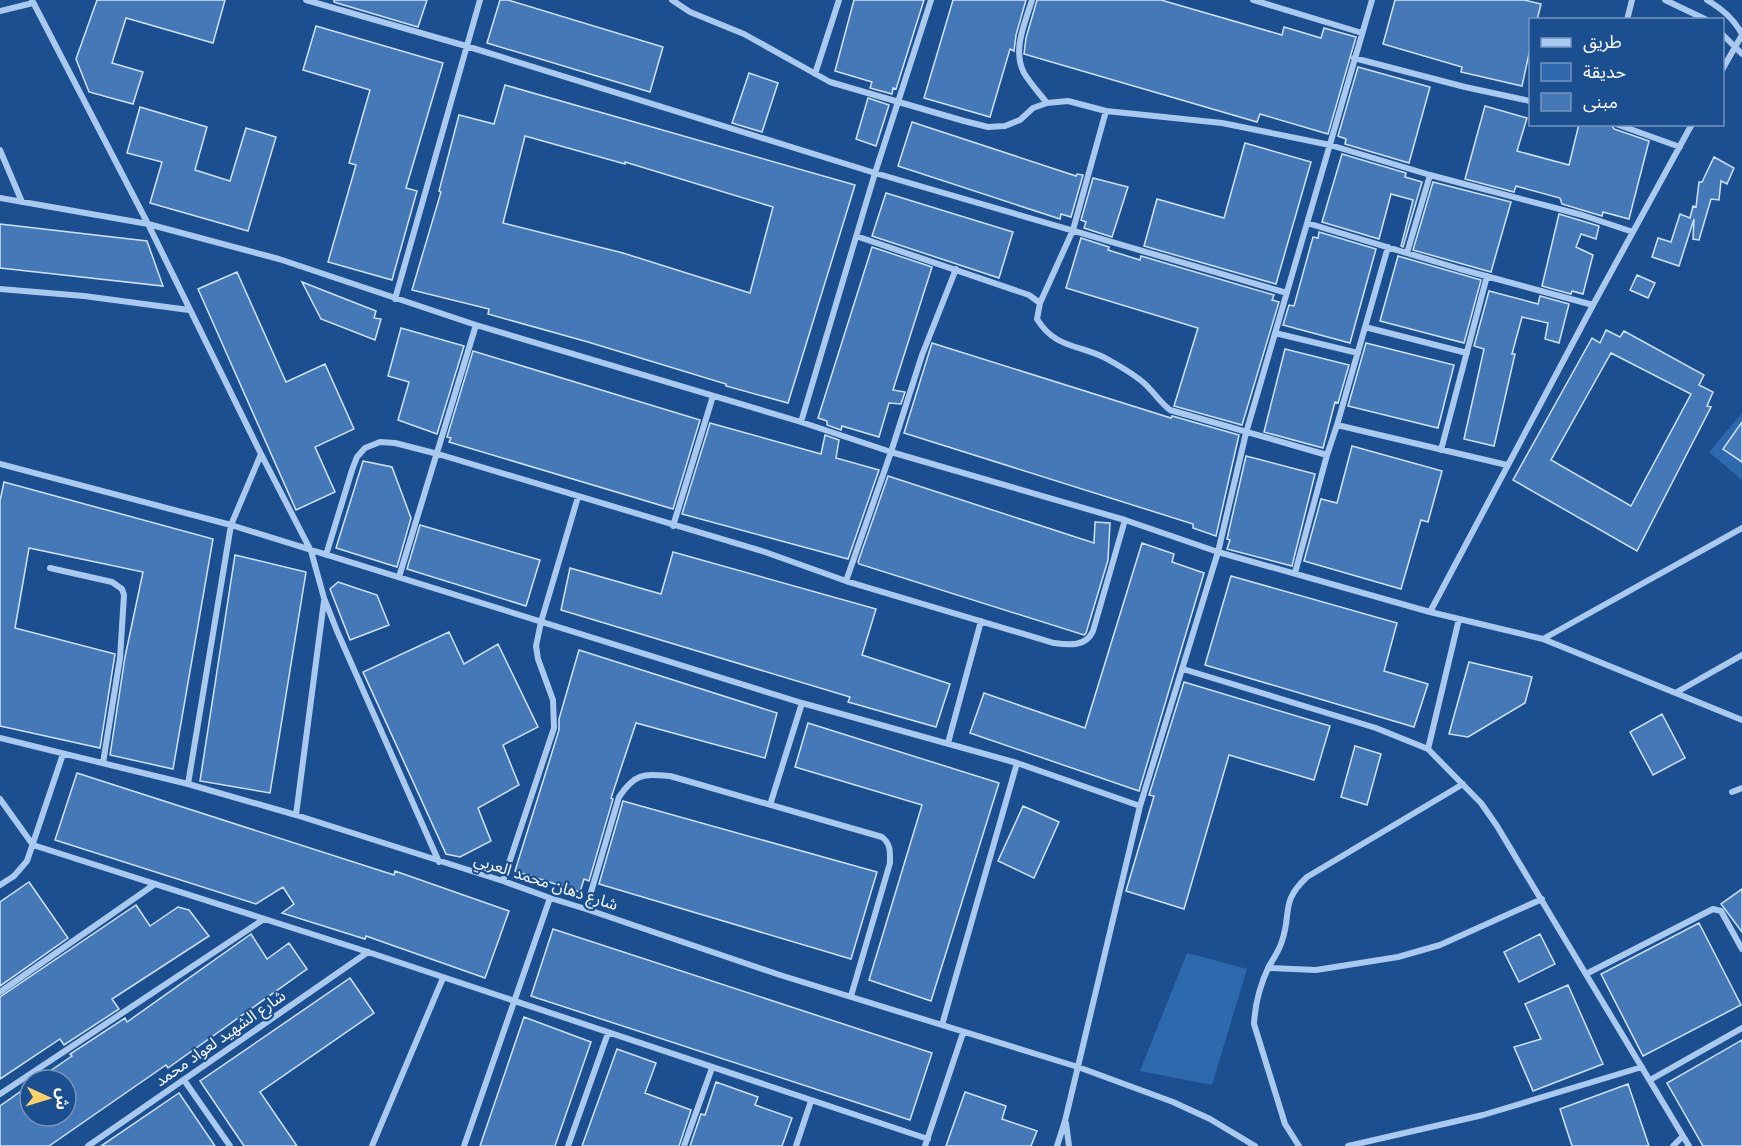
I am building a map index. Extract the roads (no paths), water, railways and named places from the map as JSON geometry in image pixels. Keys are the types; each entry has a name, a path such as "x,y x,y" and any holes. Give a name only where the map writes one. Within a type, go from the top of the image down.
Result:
{"street":[{"path":"306,0 466,46 875,173 1287,293"},
{"path":"395,299 480,0"},
{"path":"672,0 690,12 744,34 830,82 988,127 1005,126 1020,120 1033,108 1047,103 1068,101 1106,111 1222,123 1330,145 1430,175 1582,214 1633,232"},
{"path":"815,74 839,0"},
{"path":"801,422 875,173 931,0"},
{"path":"1032,0 1019,45 1019,59 1024,72 1047,103"},
{"path":"1253,0 1362,33"},
{"path":"1057,1146 1065,1121 1140,806 1218,552 1246,433 1372,0"},
{"path":"1628,18 1632,0"},
{"path":"1665,0 1703,18"},
{"path":"1707,0 1724,10 1736,22 1742,35 1724,66"},
{"path":"0,11 32,1 148,224 311,551 324,598 440,862"},
{"path":"1724,36 1742,54"},
{"path":"1354,58 1465,87 1529,101"},
{"path":"1106,111 1073,230 1040,303 1037,319 1046,333 1068,345 1106,359 1147,386 1157,400 1170,410 1327,455"},
{"path":"1622,126 1680,147"},
{"path":"1430,612 1691,126"},
{"path":"0,150 22,202"},
{"path":"1407,253 1430,175"},
{"path":"0,198 148,224 279,259 476,325 801,422 891,452 1125,520 1218,552 1430,612 1542,639 1742,720"},
{"path":"1307,223 1593,305"},
{"path":"856,236 956,269 1029,296 1040,303"},
{"path":"1295,573 1388,247"},
{"path":"846,581 922,355 956,269"},
{"path":"1441,450 1487,276"},
{"path":"0,289 84,296 189,310"},
{"path":"399,577 476,325"},
{"path":"1365,327 1467,353"},
{"path":"1275,333 1358,352"},
{"path":"673,526 713,396"},
{"path":"1337,425 1507,465"},
{"path":"326,555 357,457 365,448 380,442 395,443 765,552 846,581 1054,643 1070,645 1091,637 1125,520"},
{"path":"188,784 231,525 261,454"},
{"path":"0,464 231,525 802,703 1017,763 1140,806"},
{"path":"503,881 554,728 553,700 538,659 536,646 578,497"},
{"path":"1542,639 1742,528"},
{"path":"50,568 112,582 122,589 124,595 120,658 103,763"},
{"path":"296,815 324,598"},
{"path":"1428,749 1459,619"},
{"path":"948,743 981,621"},
{"path":"1677,692 1742,655"},
{"path":"1183,669 1376,728 1428,749 1481,803 1497,826 1689,1146"},
{"path":"770,805 802,703"},
{"name":"شارع دهان محمد العربي","path":"0,738 188,784 296,815 503,881 780,975 1078,1067 1173,1102 1210,1119 1255,1146"},
{"path":"0,885 14,876 27,861 63,754"},
{"path":"942,1025 1017,763"},
{"path":"586,909 619,797 629,782 644,774 670,776 882,837 888,842 890,862 851,996"},
{"path":"1299,1146 1285,1124 1254,1024 1254,1008 1260,987 1282,941 1288,902 1296,887 1307,878 1463,784"},
{"path":"1732,792 1742,788"},
{"path":"0,799 33,844 368,952 927,1142 963,1033"},
{"path":"0,992 155,884"},
{"path":"464,1146 549,898"},
{"path":"1268,968 1316,970 1398,957 1440,945 1542,899"},
{"path":"1586,974 1713,909 1721,911 1741,945"},
{"path":"0,1094 264,919"},
{"name":"شارع الشهيد لعواد محمد","path":"88,1146 368,952"},
{"path":"372,1146 443,978"},
{"path":"1650,1080 1742,1028"},
{"path":"568,1146 608,1033"},
{"path":"1348,1146 1483,1115 1642,1067"},
{"path":"684,1146 712,1068"},
{"path":"184,1080 230,1146"},
{"path":"796,1146 811,1101"},
{"path":"1065,1121 1069,1146"},
{"path":"1673,1146 1683,1136"}]}
